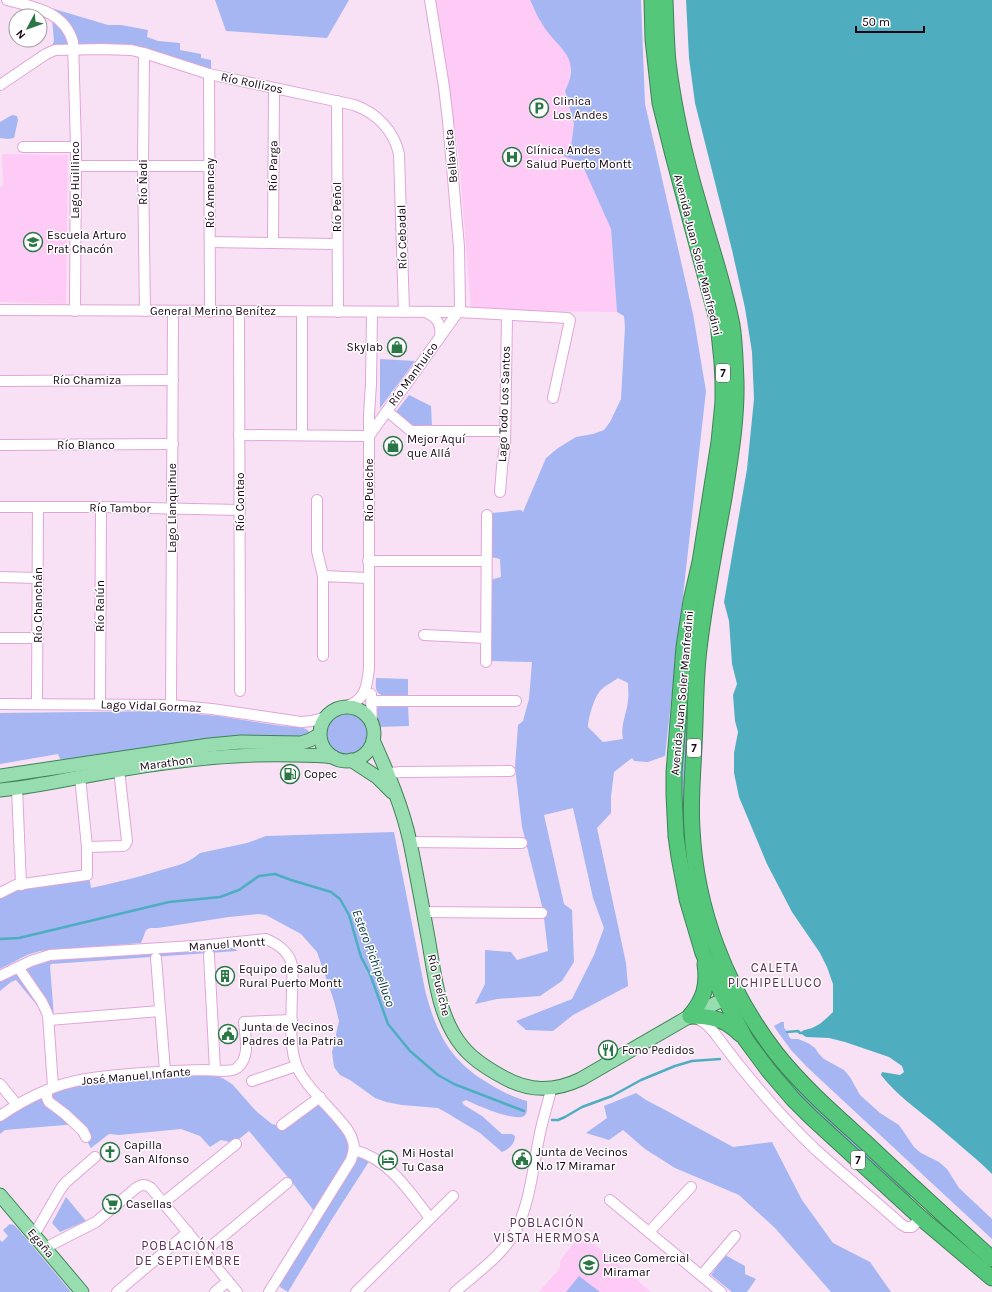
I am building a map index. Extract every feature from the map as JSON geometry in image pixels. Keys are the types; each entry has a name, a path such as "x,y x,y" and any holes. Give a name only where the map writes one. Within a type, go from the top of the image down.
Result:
{"highway":[{"name":"Avenida Juan Soler Manfredini","path":"652,0 653,39 660,103 718,323 722,362 723,402 719,442 700,562 691,601 684,647 674,772 674,815 680,864 687,899 703,953 731,996 772,1048 798,1078 826,1106 992,1258"},
{"name":"Avenida Juan Soler Manfredini","path":"665,0 667,52 675,110 699,207 724,293 734,341 736,400 733,439 699,650 696,691 691,807 695,862 704,907 746,1040 766,1067 796,1102 921,1218 992,1278"},
{"path":"690,1016 698,1007 705,992 706,973 703,953"},
{"path":"690,1016 705,1016 722,1021 736,1029 746,1040"},
{"path":"921,1218 933,1205"}],"main road":[{"path":"344,707 356,709 362,712 372,726 373,731 373,740 366,752 351,760 333,757 324,747 320,733 326,717 334,710 344,707"},
{"name":"Marathon","path":"0,776 228,743 301,743 310,740 320,733"},
{"name":"Río Puelche","path":"373,740 388,773 399,803 410,842 440,997 449,1024 458,1041 478,1062 514,1083 525,1086 551,1089 564,1086 581,1079 690,1016 731,996"},
{"name":"Marathon","path":"0,790 200,758 283,755 323,755 333,757"},
{"name":"Río Puelche","path":"351,760 372,772 390,789 399,803"},
{"name":"Egaña","path":"0,1195 82,1292"}],"street":[{"name":"Lago Huillinco","path":"7,0 41,9 57,17 69,31 73,42 76,147 75,310"},
{"name":"Bellavista","path":"430,0 444,87 459,247 460,304 458,312"},
{"name":"Río Rollizos","path":"0,85 50,52 59,49 125,50 144,53 209,74 337,101 362,108 375,116 389,131 398,146 400,162"},
{"name":"Río Ñadi","path":"144,53 143,167 145,311"},
{"name":"Río Amancay","path":"209,74 210,312"},
{"name":"Río Parga","path":"273,243 274,88"},
{"name":"Río Peñol","path":"337,101 338,312"},
{"path":"23,147 76,147"},
{"name":"Río Cebadal","path":"400,162 404,312"},
{"path":"76,166 209,166"},
{"path":"210,242 338,244"},
{"name":"General Merino Benítez","path":"0,310 458,312 507,316 568,318 570,320 553,398"},
{"name":"Lago Llanquihue","path":"172,705 173,311"},
{"name":"Río Contao","path":"239,312 240,691"},
{"path":"302,312 302,435"},
{"name":"Río Puelche","path":"372,312 368,561 369,668 372,701 372,726"},
{"path":"425,312 435,317 439,321 441,328 440,336"},
{"name":"Río Manhuico","path":"369,436 458,312"},
{"name":"Lago Todo Los Santos","path":"500,492 505,447 507,316"},
{"name":"Río Chamiza","path":"0,381 173,380"},
{"path":"387,410 411,431 505,431"},
{"path":"239,435 369,436"},
{"name":"Río Blanco","path":"0,445 173,444"},
{"path":"317,500 317,551 322,576 323,656"},
{"name":"Río Tambor","path":"0,507 100,507 240,510"},
{"name":"Río Chanchán","path":"37,704 38,507"},
{"name":"Río Ralún","path":"100,507 100,704"},
{"path":"486,662 487,515"},
{"path":"368,561 486,561"},
{"path":"322,576 368,578"},
{"path":"0,577 38,578"},
{"path":"424,635 486,638"},
{"path":"0,638 38,638"},
{"name":"Río Puelche","path":"344,707 356,703 363,695 368,681 369,668"},
{"path":"372,701 516,701"},
{"name":"Lago Vidal Gormaz","path":"0,704 172,705 212,709 300,722 312,721 326,717"},
{"name":"Lago Vidal Gormaz","path":"300,722 320,733"},
{"path":"87,847 123,846 127,841 119,770"},
{"path":"388,773 510,771"},
{"path":"0,893 16,885 87,875 87,847 80,777"},
{"path":"17,788 21,885"},
{"path":"410,842 522,844"},
{"path":"423,912 542,913"},
{"name":"Manuel Montt","path":"0,976 18,967 50,955 209,945 266,939 277,945 287,954 292,967 293,1055 296,1066 307,1083 347,1128 353,1142 354,1150"},
{"path":"209,955 214,1070"},
{"path":"156,958 164,1071"},
{"path":"18,967 45,1006 49,1020 49,1102 65,1114 83,1131 86,1137"},
{"path":"49,1020 160,1011"},
{"path":"690,1016 705,1023 713,1030 751,1080 816,1150 901,1224 906,1227 912,1227 921,1218"},
{"name":"José Manuel Infante","path":"0,1116 17,1105 50,1088 85,1079 164,1071 230,1071 236,1069 243,1062 246,1053 244,1022 292,1020"},
{"path":"252,1081 296,1066"},
{"path":"0,1084 17,1105"},
{"path":"455,1292 507,1244 515,1231 529,1190 540,1133 551,1089"},
{"path":"282,1125 320,1097"},
{"path":"163,1203 236,1144"},
{"path":"273,1290 351,1160 354,1150 373,1158 393,1172 430,1218"},
{"path":"34,1235 60,1190 95,1157"},
{"path":"204,1252 287,1183"},
{"path":"45,1248 96,1222 141,1185 145,1185 151,1188 237,1292"},
{"path":"649,1232 691,1187"},
{"path":"356,1292 453,1196"},
{"path":"610,1200 721,1292"},
{"path":"117,1292 188,1232"},
{"path":"702,1275 735,1236"},
{"path":"215,1292 228,1281"}],"shaded area":[{"path":"215,0 349,0 327,38 226,31"},
{"name":"Clínica Andes Salud Puerto Montt","path":"434,0 530,0 541,23 568,56 571,65 569,82 565,91 574,124 571,146 581,162 611,229 617,312 471,310 459,157"},
{"path":"530,0 641,0 645,104 693,314 706,391 665,756 648,762 634,761 632,758 614,772 611,813 597,828 626,963 628,986 573,1015 553,1031 526,1030 516,1021 572,999 594,955 604,928 593,898 573,808 544,815 564,904 572,910 574,962 562,981 540,996 497,999 475,1004 485,984 485,950 511,952 517,960 548,951 543,910 522,827 515,767 518,725 523,721 529,699 532,662 490,661 490,580 501,577 500,559 491,557 492,513 521,510 523,512 546,458 558,448 576,437 593,434 604,430 610,422 621,399 625,327 624,316 617,312 611,229 581,162 563,156 571,146 574,124 565,91 570,79 571,69 569,60 541,22","holes":["618,678 628,683 628,698 622,729 623,739 603,742 588,727 594,701 599,692 605,686"]},
{"path":"686,0 992,0 992,1174 971,1154 900,1095 881,1075 882,1072 900,1075 904,1072 902,1066 889,1057 845,1042 829,1038 806,1037 800,1033 818,1025 833,1012 833,984 820,953 792,912 767,864 739,797 734,773 734,753 738,732 735,721 733,695 737,684 732,664 729,621 724,602 747,469 754,399 752,352 745,308 732,250 695,103 689,58"},
{"path":"51,8 108,25 121,25 148,30 147,37 158,41 180,43 180,50 201,54 201,58 211,60 211,71 166,57 78,47 74,34 69,25"},
{"path":"52,19 59,26 68,41 66,46 52,46 54,41"},
{"path":"12,115 17,116 18,120 14,138 0,138 0,122"},
{"name":"Escuela Arturo Prat Chacón","path":"2,154 68,155 66,304 0,302 0,187 3,186"},
{"path":"380,359 415,361 380,408"},
{"path":"409,395 431,406 432,427 413,428 395,413"},
{"path":"376,678 408,679 408,697 391,697 379,694 376,688"},
{"path":"688,689 697,896 683,847 681,801 682,757"},
{"path":"380,705 408,705 409,726 378,727 376,712"},
{"path":"165,711 218,716 282,726 301,727 309,732 305,737 72,760 60,759 58,754 0,764 0,713"},
{"path":"351,714 358,717 364,723 367,734 366,742 358,751 351,754 343,754 336,751 328,742 327,730 330,723 339,715"},
{"path":"394,832 425,990 439,1032 454,1055 463,1065 502,1091 516,1098 527,1101 526,1113 524,1116 519,1117 504,1115 466,1100 462,1102 464,1105 482,1116 502,1134 512,1134 515,1136 511,1146 502,1152 480,1133 438,1108 386,1102 375,1098 350,1080 340,1075 334,1067 332,1052 339,1021 334,1001 317,952 301,934 266,915 258,914 229,917 150,928 146,930 141,943 40,951 27,955 0,969 0,897 18,888 89,876 91,888 175,866 185,863 200,853 247,843 266,836"},
{"path":"234,947 237,951 51,964 54,1017 26,970 27,968 46,960"},
{"path":"16,972 37,1000 41,1010 16,980 0,991 0,981"},
{"path":"742,1017 769,1056 799,1091 910,1195 910,1198 817,1115 775,1068 757,1044"},
{"path":"784,1022 784,1028 791,1039 798,1039 808,1043 815,1048 824,1059 844,1070 850,1077 860,1095 880,1113 899,1125 914,1147 921,1153 939,1162 947,1169 959,1188 992,1219 992,1239 807,1067 791,1050 775,1028 774,1026"},
{"path":"172,1075 215,1075 224,1079 232,1084 257,1112 272,1124 283,1127 319,1103 343,1131 349,1148 347,1157 314,1211 249,1131 234,1143 221,1140 210,1147 200,1136 181,1129 119,1135 109,1134 91,1148 88,1143 88,1137 77,1124 5,1130 0,1134 0,1119 54,1091 95,1081"},
{"path":"636,1093 646,1100 733,1147 772,1142 802,1200 833,1243 870,1262 891,1292 831,1292 775,1228 739,1195 675,1168 645,1149 623,1130 609,1140 586,1133 607,1118 604,1106"},
{"path":"358,1155 370,1160 288,1292 280,1287 279,1284"},
{"path":"66,1197 86,1221 60,1232 52,1223"},
{"path":"10,1224 14,1225 19,1230 71,1292 0,1292 0,1240 2,1242 8,1236 3,1230"},
{"name":"Liceo Comercial Miramar","path":"581,1233 651,1292 539,1292 560,1268 560,1261"},
{"path":"725,1255 745,1266 745,1274 756,1279 747,1292 732,1292 711,1275"},
{"path":"579,1276 600,1292 566,1292"}],"waterway":[{"name":"Estero Pichipelluco","path":"0,939 19,938 169,902 220,897 239,890 259,876 275,874 331,892 340,899 349,915 361,957 370,974 388,1024 410,1051 438,1075 454,1084 524,1111"},
{"name":"Estero Pichipelluco","path":"787,1032 798,1031 801,1033"},
{"name":"Estero Pichipelluco","path":"552,1120 558,1120 565,1117 582,1107 612,1096 641,1080 675,1066 692,1061 720,1059"}],"place":[{"name":"Clinica Los Andes","path":"539,108"},
{"name":"Clínica Andes Salud Puerto Montt","path":"512,157"},
{"name":"Escuela Arturo Prat Chacón","path":"33,242"},
{"name":"Skylab","path":"397,347"},
{"name":"Mejor Aquí que Allá","path":"393,446"},
{"name":"Copec","path":"290,774"},
{"name":"Equipo de Salud Rural Puerto Montt","path":"225,976"},
{"name":"Junta de Vecinos Padres de la Patria","path":"228,1034"},
{"name":"Fono Pedidos","path":"608,1050"},
{"name":"Capilla San Alfonso","path":"110,1152"},
{"name":"Junta de Vecinos N.º 17 Miramar","path":"522,1159"},
{"name":"Mi Hostal Tu Casa","path":"388,1160"},
{"name":"Casellas","path":"112,1204"},
{"name":"Liceo Comercial Miramar","path":"589,1265"}],"district":[{"name":"CALETA PICHIPELLUCO","path":"775,974"},
{"name":"POBLACIÓN VISTA HERMOSA","path":"547,1230"},
{"name":"POBLACIÓN 18 DE SEPTIEMBRE","path":"188,1252"}]}
